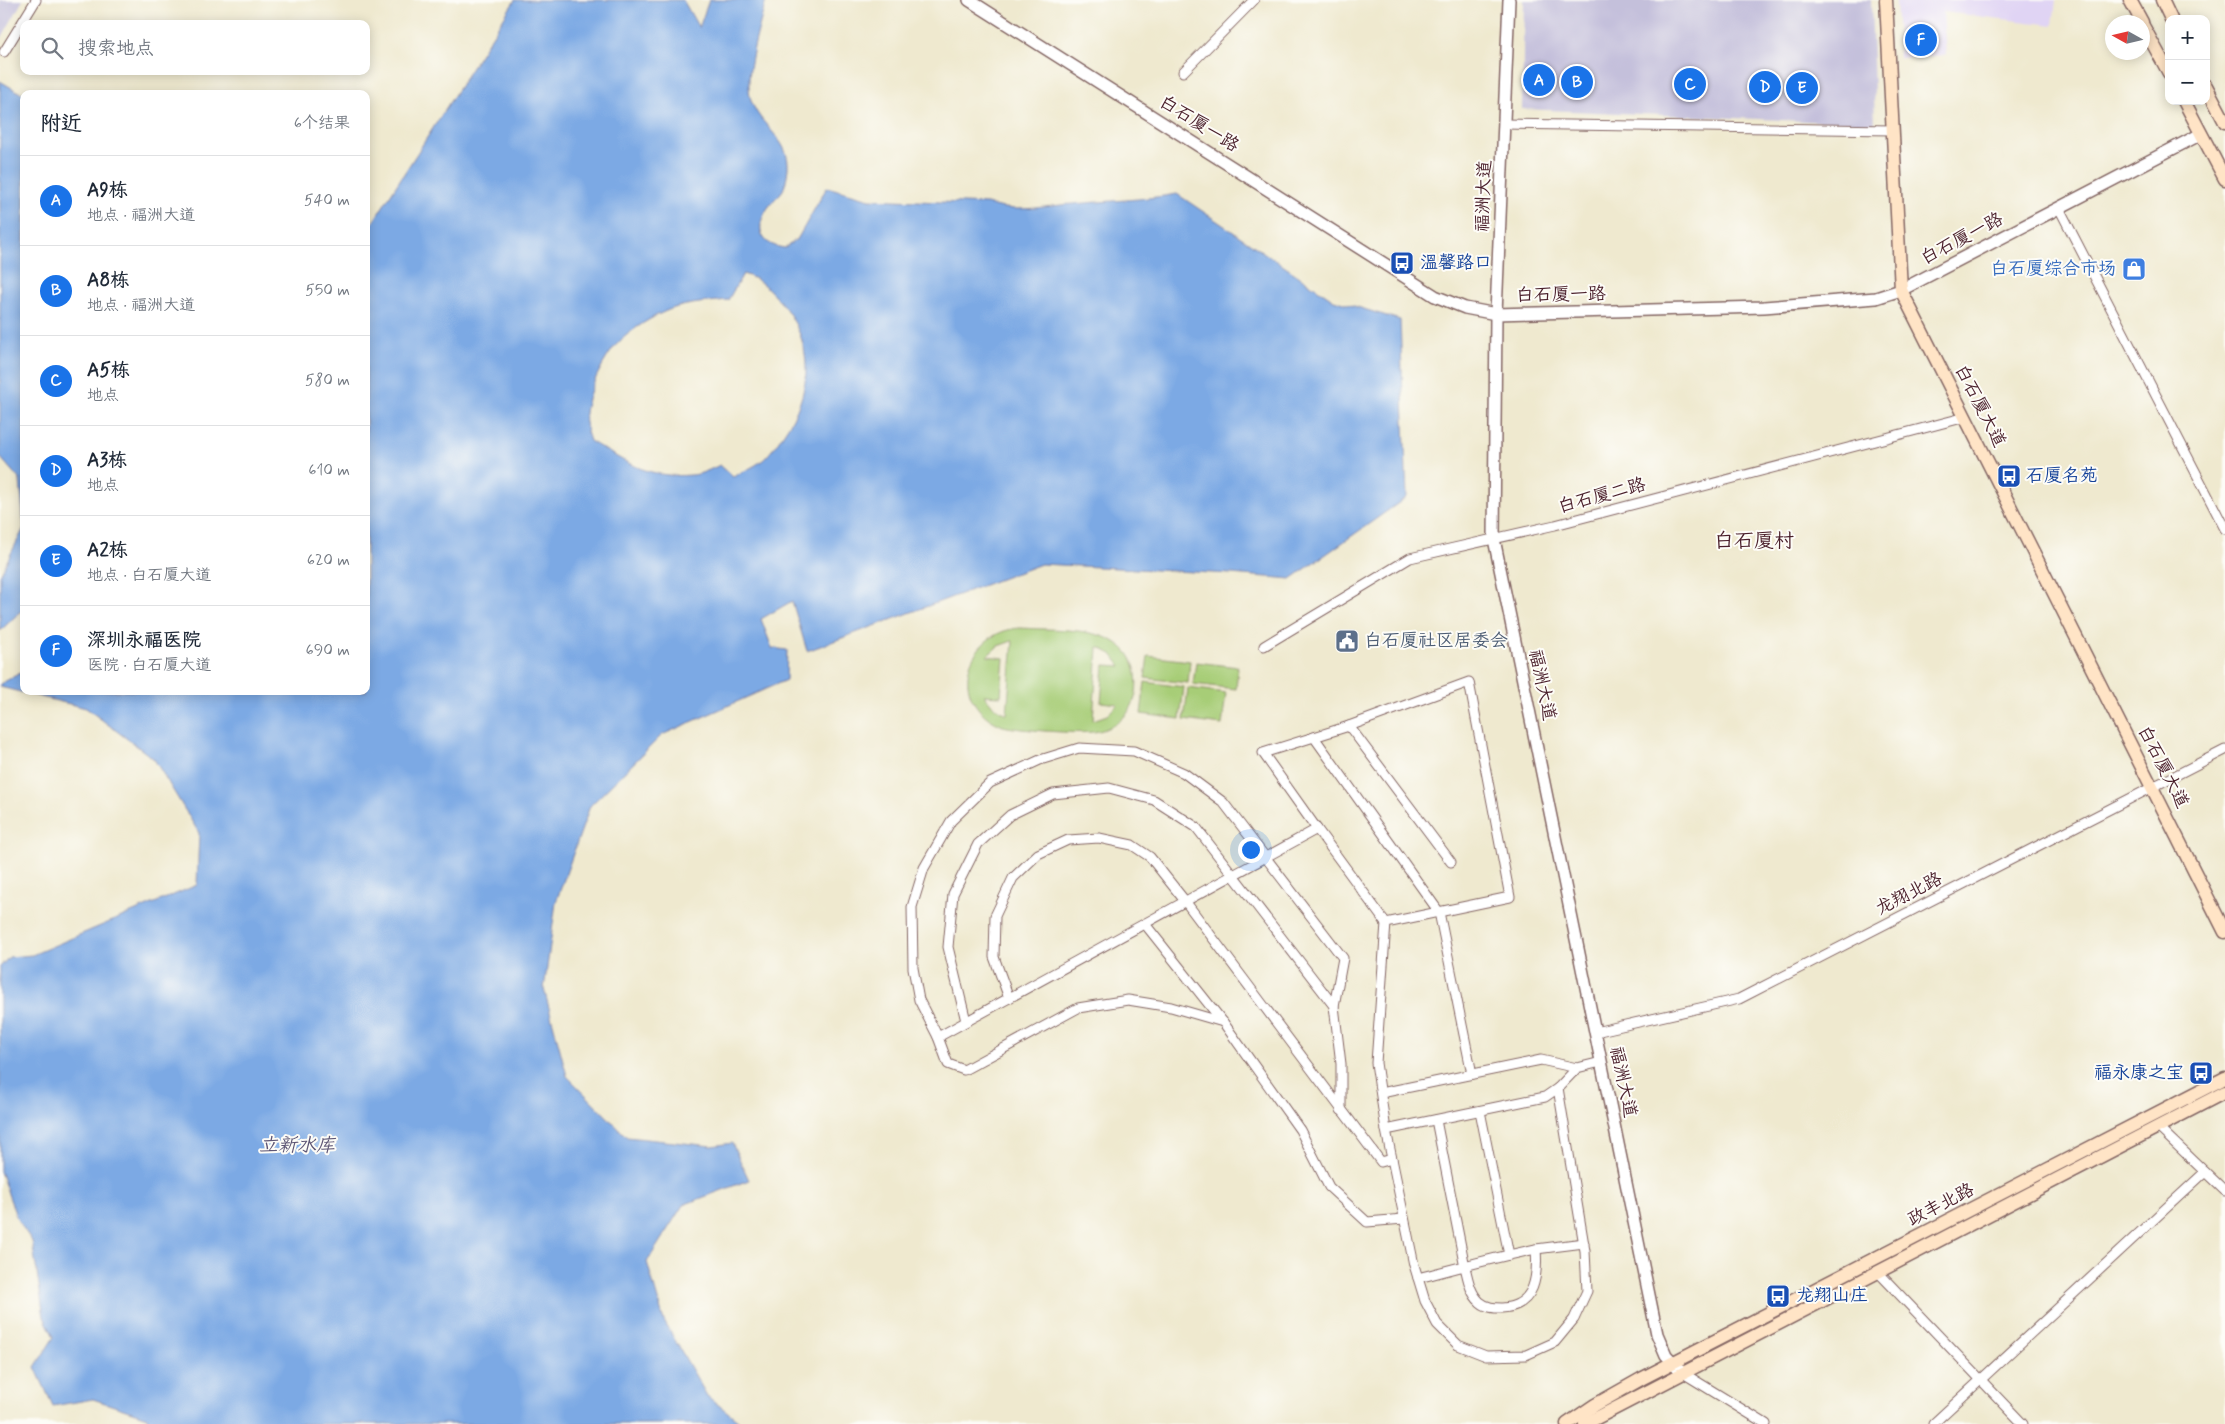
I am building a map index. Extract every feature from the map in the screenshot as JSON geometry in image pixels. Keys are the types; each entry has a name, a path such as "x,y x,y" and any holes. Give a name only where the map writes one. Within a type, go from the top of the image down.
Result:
{"main road":[{"name":"白石厦大道","path":"1886,0 1901,290 2153,786 2225,932"},
{"path":"2130,0 2138,15"},
{"path":"2162,0 2169,15"},
{"path":"2150,38 2165,66"},
{"path":"2210,94 2225,122"},
{"path":"2186,105 2225,179"},
{"name":"政丰北路","path":"1672,1363 2225,1078"},
{"name":"政丰北路","path":"1683,1373 2225,1092"},
{"path":"1567,1424 1595,1405 1672,1363"},
{"path":"1585,1424 1683,1373"}],"street":[{"path":"24,20 36,0"},
{"name":"白石厦一路","path":"970,0 1436,296 1465,308 1496,314 1764,307 1876,298 1901,290 2202,134"},
{"path":"1183,72 1254,0"},
{"name":"福洲大道","path":"1509,0 1496,314 1494,539 1657,1334 1660,1346 1672,1363 1683,1373"},
{"path":"4,52 20,26"},
{"path":"1504,124 1892,130"},
{"path":"2058,208 2225,529"},
{"name":"白石厦二路","path":"1264,646 1410,558 1565,523 1966,417"},
{"path":"1386,924 1510,896 1469,682 1349,726 1263,754 1386,924 1376,1063 1386,1130 1404,1219 1418,1278 1426,1301 1438,1324 1458,1345 1486,1356 1526,1355 1555,1342 1574,1319 1587,1291 1584,1243 1558,1088"},
{"path":"1349,726 1451,862"},
{"path":"1314,737 1439,912 1472,1074"},
{"path":"1223,1022 1171,1007 1128,1000 1078,1008 964,1070 948,1064 938,1036 919,1000 913,968 912,907 924,868 951,821 990,783 1040,760 1079,748 1134,751 1184,773 1223,802 1267,856 1343,958 1334,1006 1341,1064 1342,1110"},
{"name":"龙翔北路","path":"1595,1032 1739,999 2225,750"},
{"path":"966,1021 948,947 953,894 978,844 1010,815 1053,794 1109,788 1154,800 1196,827 1334,1006"},
{"path":"938,1036 1317,829"},
{"path":"1009,998 994,957 995,916 1013,878 1038,854 1068,840 1099,838 1132,845 1150,857 1185,901 1381,1162 1392,1159"},
{"path":"1145,924 1223,1022 1300,1130 1329,1187 1367,1222 1404,1219"},
{"path":"1380,1093 1541,1060 1577,1068 1601,1062"},
{"path":"1386,1130 1546,1097 1558,1088 1577,1068"},
{"path":"1480,1111 1509,1255"},
{"path":"1436,1120 1465,1266 1471,1289 1481,1302 1492,1308 1506,1308 1521,1303 1532,1291 1538,1271 1536,1249"},
{"path":"2158,1127 2225,1191"},
{"path":"1933,1424 2205,1172"},
{"path":"1418,1278 1536,1249 1584,1243"},
{"path":"1878,1272 2023,1424"},
{"path":"1683,1373 1766,1424"}],"shaded area":[{"path":"0,0 23,0 1,39 0,38"},
{"path":"1524,0 1871,0 1875,124 1522,109"},
{"path":"1896,0 2056,0 2053,25 1943,12 1946,55 1899,58"}],"green space":[{"path":"1021,628 1072,630 1107,638 1120,646 1131,658 1136,674 1136,693 1129,711 1114,725 1094,732 1021,729 1003,726 991,720 975,704 969,690 968,676 971,662 979,649 990,638 1004,631","holes":["1013,641 1007,714 994,707 984,695 1001,696 1004,658 987,656 998,646","1098,647 1112,654 1121,666 1104,665 1101,702 1118,704 1107,715 1093,720"]},
{"path":"1148,656 1190,661 1188,683 1145,678"},
{"path":"1196,662 1238,667 1236,689 1193,684"},
{"path":"1145,682 1184,687 1180,719 1141,714"},
{"path":"1188,688 1226,693 1222,725 1184,720"}],"water":[{"name":"立新水库","path":"515,0 683,0 699,28 709,0 766,0 753,51 749,90 751,100 760,118 779,141 787,158 786,183 783,190 765,212 761,226 764,238 776,246 785,248 798,238 827,187 870,199 987,204 1019,209 1177,194 1334,300 1400,320 1407,497 1291,579 1041,564 807,651 792,601 761,619 772,648 787,650 786,680 662,735 590,806 556,902 544,989 567,1076 627,1137 712,1146 732,1143 749,1180 683,1205 647,1262 664,1321 707,1396 743,1424 149,1424 147,1417 93,1399 53,1406 35,1367 54,1337 44,1317 32,1241 17,1219 0,1171 0,967 9,957 32,955 197,885 199,833 154,759 86,708 33,695 370,695 370,227","holes":["743,274 756,279 777,298 795,324 802,340 806,371 800,403 793,418 763,460 733,477 720,465 706,472 676,476 637,467 590,441 585,423 590,392 600,369 619,342 643,323 671,309 692,304 728,300"]},
{"path":"0,81 20,93 20,480 0,457"},
{"path":"20,536 20,612 0,631 0,575"},
{"name":"立新水库","path":"20,673 20,692 0,687 0,684"}],"place":[{"name":"深圳永福医院","path":"1921,40"},
{"name":"A9栋","path":"1539,80"},
{"name":"A8栋","path":"1577,82"},
{"name":"A5栋","path":"1690,84"},
{"name":"A3栋","path":"1765,87"},
{"name":"A2栋","path":"1802,88"},
{"name":"温馨路口","path":"1402,263"},
{"name":"白石厦综合市场","path":"2134,269"},
{"name":"石厦名苑","path":"2009,476"},
{"name":"白石厦社区居委会","path":"1347,641"},
{"name":"福永康之宝","path":"2201,1073"},
{"name":"龙翔山庄","path":"1778,1296"}],"district":[{"name":"白石厦村","path":"1754,541"}]}
